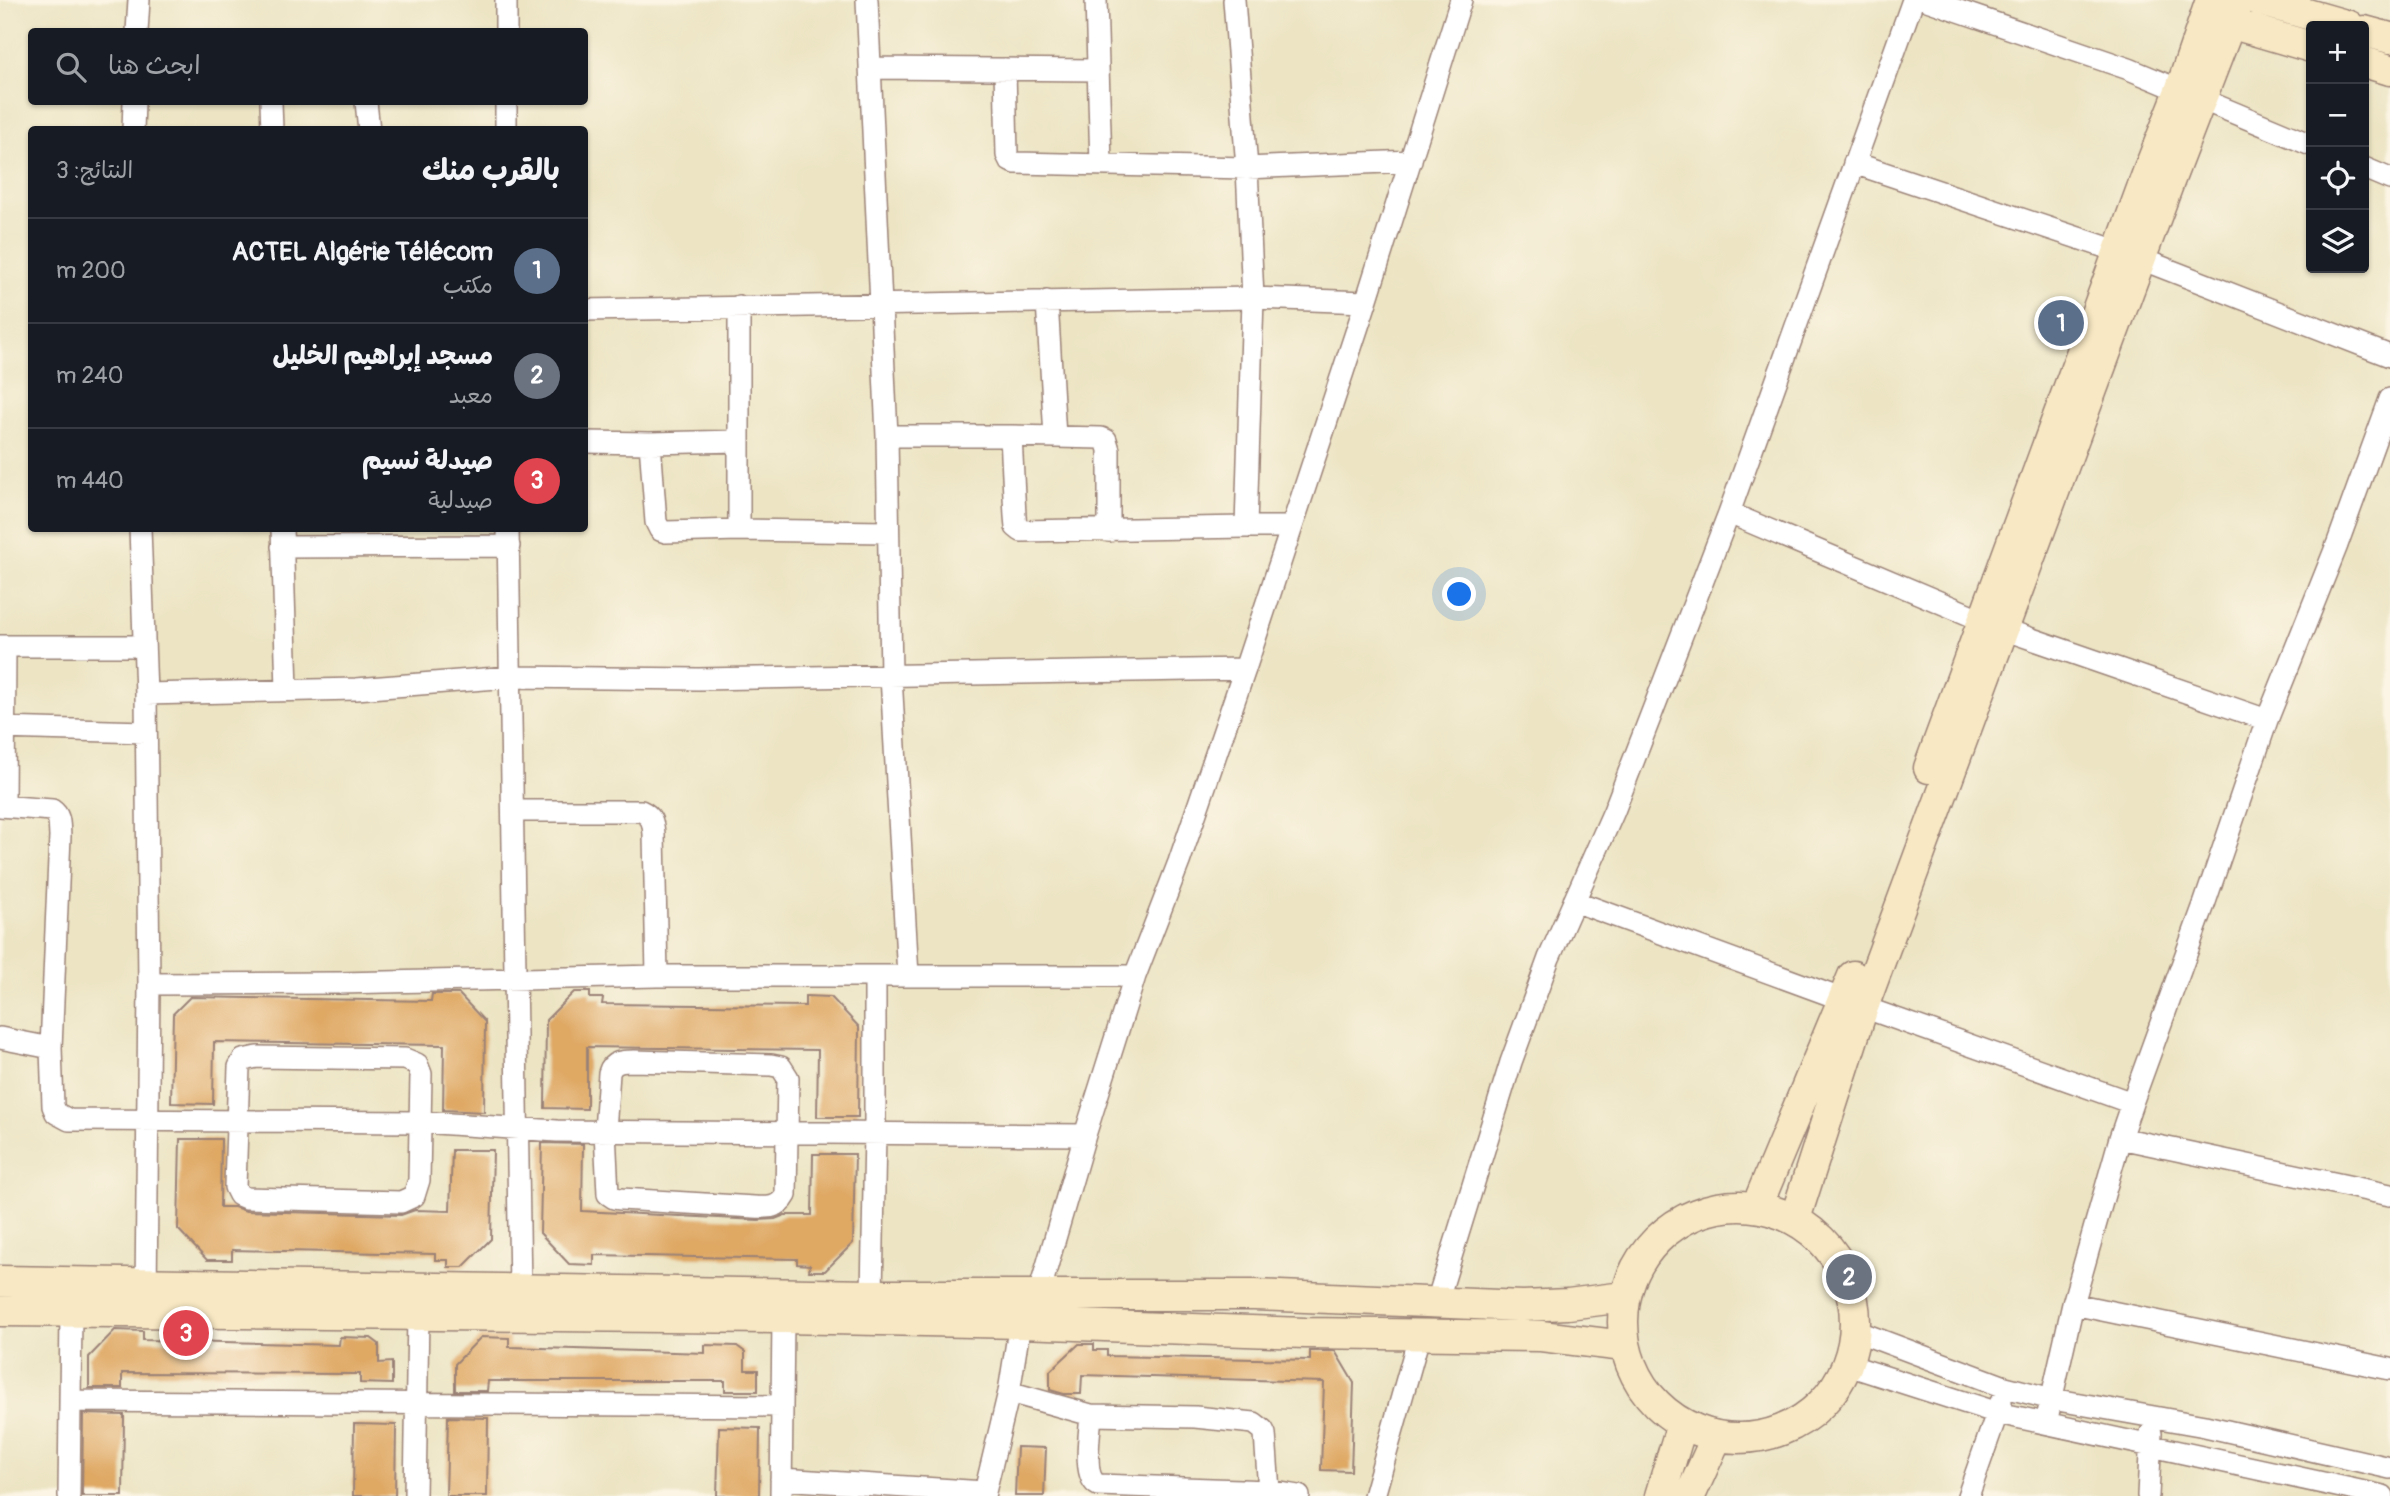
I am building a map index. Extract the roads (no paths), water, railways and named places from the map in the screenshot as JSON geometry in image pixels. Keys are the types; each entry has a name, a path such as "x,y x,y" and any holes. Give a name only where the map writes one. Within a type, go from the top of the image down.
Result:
{"street":[{"path":"137,28 139,0"},
{"path":"506,0 506,28"},
{"path":"867,0 887,436 891,676 908,976"},
{"path":"1097,0 1101,164"},
{"path":"1234,0 1247,168 1253,298 1246,527"},
{"path":"1038,1297 1135,976 1179,862 1245,669 1366,302 1461,0"},
{"path":"1437,1302 1511,1062 1549,958 1614,811 1729,513 1913,0"},
{"path":"1927,0 2129,69 2306,143"},
{"path":"2258,0 2331,21"},
{"path":"1795,1219 1853,1004 2222,10 2306,45"},
{"path":"2369,32 2390,38"},
{"path":"2369,64 2390,70"},
{"path":"871,68 1098,69"},
{"path":"1005,69 1007,155 1010,161 1016,163 1247,168 1411,160"},
{"path":"133,126 134,105"},
{"path":"271,105 272,126"},
{"path":"366,105 369,126"},
{"path":"506,105 506,126"},
{"path":"1854,163 2130,255 2390,356"},
{"path":"2369,170 2390,179"},
{"path":"588,310 1253,298 1366,302"},
{"path":"1047,301 1055,436"},
{"path":"739,306 739,530"},
{"path":"2046,1423 2073,1304 2120,1138 2267,720 2337,545 2390,399"},
{"path":"887,436 1101,438 1108,444 1109,531"},
{"path":"1011,436 1016,527 1026,533 1292,527"},
{"path":"588,442 740,441"},
{"path":"650,443 656,522 660,530 888,532"},
{"path":"1729,513 1993,625 2267,720"},
{"path":"140,532 146,694 149,984 146,1298"},
{"path":"287,690 282,538 508,537 520,1290"},
{"path":"144,646 3,646 2,806 52,810 60,820 51,1097 56,1113 69,1120 420,1122 519,1129 605,1131 1085,1135"},
{"path":"146,694 356,689 510,677 699,679 1245,669"},
{"path":"2,728 146,733"},
{"path":"513,811 640,811 648,814 653,821 657,976"},
{"path":"1574,901 1853,1004 2133,1102"},
{"path":"149,984 657,976 1135,976"},
{"path":"872,1296 875,977"},
{"path":"1756,1206 1853,1004"},
{"path":"0,1038 51,1048"},
{"path":"249,1058 412,1061 417,1064 421,1074 420,1122 417,1190 414,1196 401,1202 246,1198 239,1195 235,1187 240,1063 249,1058"},
{"path":"634,1061 781,1067 788,1078 786,1132 786,1195 777,1205 754,1208 614,1198 606,1191 607,1086 611,1067 615,1063 634,1061"},
{"path":"2120,1138 2390,1195"},
{"path":"1721,1206 1756,1206 1795,1219 1822,1238 1842,1266 1854,1297 1856,1331 1848,1365 1827,1399 1796,1424 1758,1437 1717,1436 1682,1424 1656,1404 1636,1377 1625,1346 1625,1297 1637,1264 1659,1237 1688,1217 1721,1206"},
{"path":"0,1281 146,1298 418,1315 520,1290 872,1296 1254,1296 1524,1306 1625,1297"},
{"path":"0,1311 71,1312 146,1298 479,1302 783,1318 1305,1333 1541,1336 1625,1346"},
{"path":"2073,1304 2390,1369"},
{"path":"69,1496 71,1312"},
{"path":"415,1496 418,1315"},
{"path":"783,1318 781,1488 985,1494 1009,1392 1020,1323"},
{"path":"1856,1331 2005,1387 2390,1468"},
{"path":"1374,1496 1420,1333"},
{"path":"1848,1365 1998,1413 2383,1496"},
{"path":"1968,1496 2005,1387"},
{"path":"1009,1392 1091,1415 1195,1417 1254,1423 1265,1434 1269,1491"},
{"path":"70,1401 782,1406"},
{"path":"1091,1415 1088,1474 1093,1484 1269,1491 1299,1496"},
{"path":"2148,1496 2152,1417"},
{"path":"1660,1496 1682,1424"},
{"path":"1690,1496 1717,1436"}],"place":[{"name":"ACTEL Algérie Télécom","path":"2061,323"},
{"name":"مسجد إبراهيم الخليل","path":"1849,1277"},
{"name":"صيدلة نسيم","path":"186,1333"}]}
